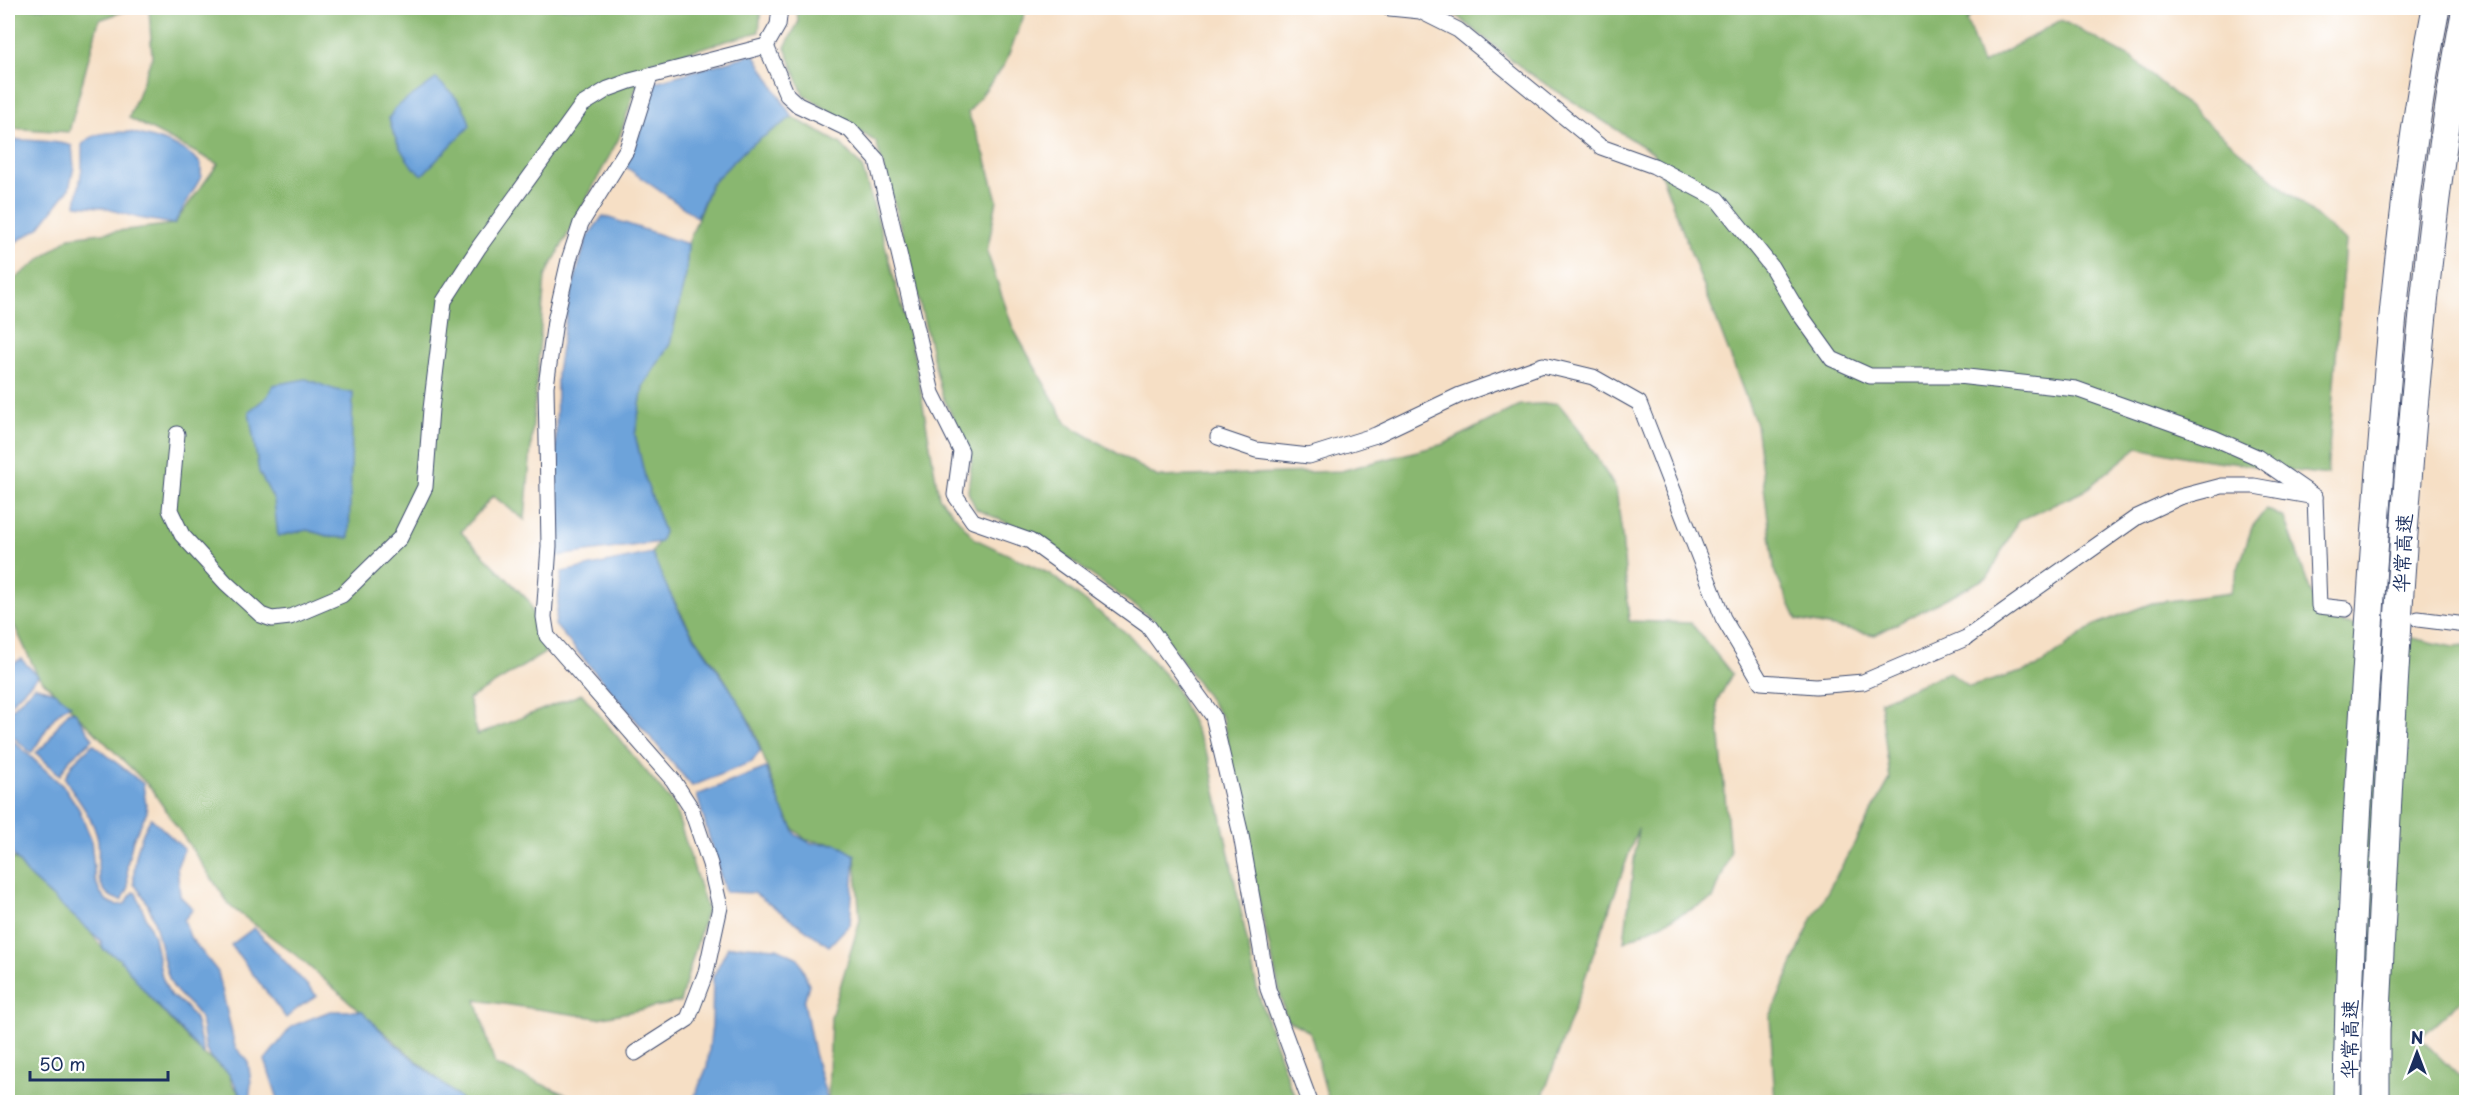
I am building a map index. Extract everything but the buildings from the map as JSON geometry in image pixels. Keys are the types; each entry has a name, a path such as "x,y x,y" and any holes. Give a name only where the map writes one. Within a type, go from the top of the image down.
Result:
{"highway":[{"name":"华常高速","path":"2347,1102 2361,741 2390,355 2421,90 2436,8"},
{"name":"华常高速","path":"2376,1102 2376,1031 2405,508 2433,209 2466,8"}],"street":[{"path":"177,434 170,510 182,535 226,583 261,615 272,619 290,617 342,595 400,538 425,487 431,409 444,301 479,247 582,105 608,89 766,45 778,25 780,8"},
{"path":"1390,8 1420,11 1458,30 1601,147 1654,166 1717,199 1771,266 1799,313 1832,359 1870,376 1958,376 2076,389 2214,438 2246,452 2314,497"},
{"path":"766,45 787,95 798,105 850,130 877,160 932,393 961,451 955,495 973,521 1030,541 1148,626 1213,716 1241,835 1268,989 1310,1102"},
{"path":"635,1053 688,1018 706,972 720,907 710,864 691,808 673,780 547,636 544,616 549,546 546,386 555,321 569,260 581,223 627,149 650,76"},
{"path":"1218,437 1256,450 1309,456 1376,435 1460,395 1543,365 1593,377 1639,403 1723,618 1761,682 1816,686 1863,681 1966,638 2137,518 2180,497 2222,486 2254,486 2314,497"},
{"path":"2314,497 2319,606 2346,609"},
{"path":"2418,619 2466,624"}],"green space":[{"path":"8,8 134,8 99,20 69,132 8,128"},
{"path":"149,8 761,8 759,32 644,64 619,138 545,277 525,520 493,496 461,532 529,601 545,653 469,699 477,735 582,694 674,805 707,909 680,1002 598,1018 476,1000 495,1065 585,1102 464,1102 297,956 231,907 150,787 38,676 8,612 8,284 70,237 174,224 218,164 129,118 152,57"},
{"path":"797,8 1027,8 1005,64 968,113 985,156 997,200 987,252 1013,328 1067,424 1158,477 1341,471 1444,444 1520,405 1558,403 1579,429 1616,489 1629,621 1691,623 1732,674 1717,702 1730,854 1713,899 1624,942 1638,828 1541,1102 1329,1102 1310,1032 1286,1019 1262,915 1223,719 1153,619 1037,536 976,509 968,492 972,457 942,395 900,222 876,142 803,94 785,47 798,23"},
{"path":"1447,8 1975,8 1967,21 1982,64 2061,20 2132,58 2345,241 2327,475 2193,458 2138,447 2084,491 2018,521 1988,577 1875,635 1797,620 1775,573 1756,424 1653,153 1527,72"},
{"path":"792,117 841,144 862,167 915,359 939,497 975,539 1050,574 1130,636 1174,685 1209,758 1258,993 1290,1086 1300,1102 828,1102 831,1017 860,920 855,856 837,844 806,840 793,828 781,806 753,727 724,678 691,631 661,577 652,553 664,532 645,478 635,435 643,386 670,344 686,273 688,244 711,184 747,148"},
{"path":"2266,509 2285,518 2320,618 2453,647 2466,646 2466,996 2420,1038 2466,1083 2466,1102 1775,1102 1770,1017 1810,923 1890,779 1880,701 1949,672 1969,687 2036,668 2095,625 2152,603 2230,593 2252,527"},
{"path":"8,856 17,860 30,877 88,929 103,949 119,958 152,1000 197,1049 229,1073 232,1084 247,1102 8,1102"}],"water":[{"path":"754,54 792,117 747,148 711,184 697,217 626,167 641,128 651,83"},
{"path":"436,79 462,105 470,126 422,175 401,150 389,118 395,108"},
{"path":"130,132 178,147 201,164 201,177 174,224 139,218 101,207 76,205 82,168 82,145 98,135"},
{"path":"8,139 72,146 74,167 69,189 39,228 14,243 8,251"},
{"path":"603,216 688,244 686,273 670,344 643,386 635,435 646,481 664,532 660,542 558,556 555,530 557,372 569,300 587,237"},
{"path":"306,379 335,389 353,392 349,538 331,537 307,530 278,536 274,500 259,472 249,411 267,397 273,385"},
{"path":"652,553 685,623 739,703 760,751 752,762 692,786 555,625 562,572"},
{"path":"21,659 38,676 8,706 8,667"},
{"path":"35,686 56,693 71,705 64,708 53,719 31,753 8,732 8,713"},
{"path":"69,711 75,712 93,739 70,759 60,775 36,753 48,742"},
{"path":"8,736 65,788 79,809 91,839 95,879 100,892 108,902 117,905 125,904 133,892 136,893 154,937 162,977 170,995 184,1005 195,1019 204,1055 149,996 119,958 103,949 101,941 30,877 8,848"},
{"path":"93,744 143,784 147,812 133,840 127,865 128,889 122,900 112,897 103,888 98,874 96,832 89,816 65,778 72,764"},
{"path":"766,768 781,806 796,835 810,843 837,844 855,855 850,924 829,946 754,893 725,892 697,795"},
{"path":"151,818 184,849 177,867 180,896 193,909 184,920 190,937 218,972 235,1047 248,1061 251,1083 249,1102 241,1095 228,1073 208,1054 200,1018 171,984 153,917 142,894 134,884 137,850"},
{"path":"254,928 317,996 286,1018 231,945"},
{"path":"728,947 777,948 798,958 809,984 804,1002 814,1053 828,1102 692,1102 707,1067 712,1025 713,977"},
{"path":"330,1011 362,1011 388,1038 464,1102 279,1102 265,1060 292,1026"}]}
